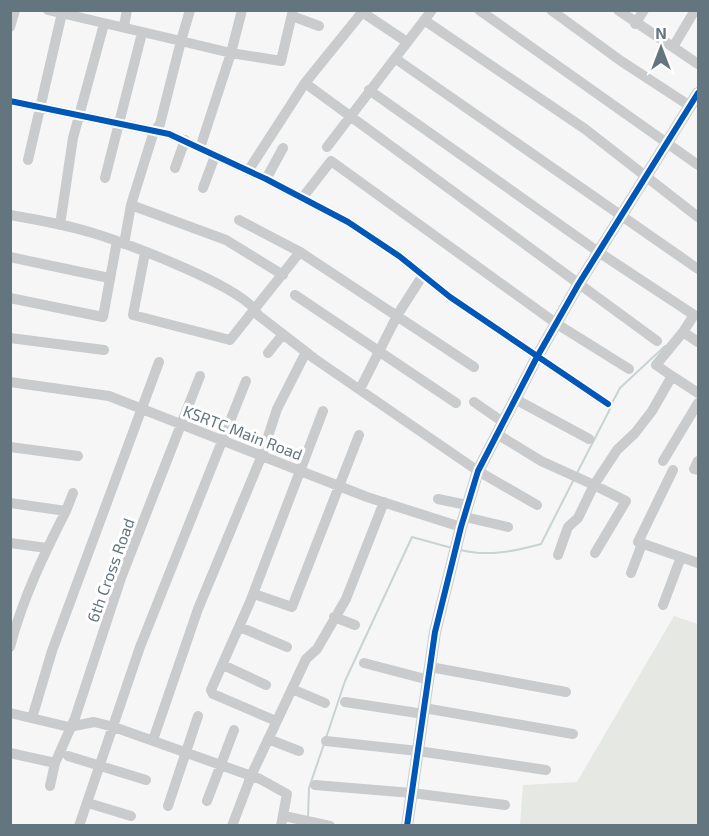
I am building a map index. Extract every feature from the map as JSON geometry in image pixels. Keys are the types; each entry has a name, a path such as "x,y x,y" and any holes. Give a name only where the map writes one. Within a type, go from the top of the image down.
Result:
{"street":[{"path":"10,27 15,10"},
{"path":"48,10 89,15 104,24 124,26 142,33 231,53 280,61 292,13 319,26"},
{"path":"124,26 128,10"},
{"path":"10,298 103,317 109,278 154,131 160,124 190,10"},
{"path":"200,148 231,53 242,10"},
{"path":"327,147 432,10"},
{"path":"479,10 699,165"},
{"path":"551,10 621,61 690,106"},
{"path":"618,10 699,64"},
{"path":"636,24 644,10"},
{"path":"673,46 695,10"},
{"path":"248,171 305,83 363,11 407,42"},
{"path":"28,160 37,113 41,105 62,13"},
{"path":"424,20 585,129 699,217"},
{"path":"60,225 79,114 104,24"},
{"path":"105,178 117,123 142,33"},
{"path":"396,59 624,214 699,269"},
{"path":"305,83 657,341"},
{"path":"369,90 600,253 696,311 657,365 699,393"},
{"path":"407,825 435,632 464,516 478,471 537,357 578,285 698,93"},
{"path":"10,101 41,105 185,140 266,178 348,222 537,357 608,404"},
{"path":"175,168 185,140"},
{"path":"266,178 284,148"},
{"path":"203,188 215,156"},
{"path":"303,197 331,161 557,324 628,369"},
{"path":"131,205 226,240 283,275"},
{"path":"10,215 60,225 121,243 216,281 255,307 258,315 306,352 478,471 537,505"},
{"path":"239,220 300,252 474,367"},
{"path":"145,253 133,315 231,340 300,252"},
{"path":"10,257 109,278"},
{"path":"360,389 397,317 423,275"},
{"path":"295,295 379,354 456,403"},
{"path":"683,332 699,342"},
{"path":"268,353 284,333"},
{"path":"10,338 104,350"},
{"path":"153,740 198,609 262,455 277,409 306,352"},
{"path":"32,718 52,651 159,362"},
{"name":"6th Cross Road","path":"50,786 121,578 183,425 200,376"},
{"path":"558,555 568,527 578,518 594,485 617,450 635,433 652,411 672,376"},
{"path":"80,825 140,647 246,381"},
{"name":"KSRTC Main Road","path":"10,382 94,392 384,502 464,516"},
{"path":"515,399 589,439"},
{"path":"474,402 503,422"},
{"path":"663,461 699,403"},
{"path":"276,721 213,694 211,690 254,594 323,411"},
{"path":"497,434 541,461 626,501 595,553"},
{"path":"254,594 292,607 359,435"},
{"path":"10,447 78,456"},
{"path":"699,461 694,469 699,470"},
{"path":"674,470 638,542 699,562"},
{"path":"10,647 47,548 73,493"},
{"path":"438,499 464,516 508,527"},
{"path":"232,825 251,776 306,659 317,649 346,600 384,502"},
{"path":"10,503 66,511"},
{"path":"10,543 47,548"},
{"path":"631,573 642,544"},
{"path":"663,604 681,557"},
{"path":"334,617 355,625"},
{"path":"240,627 287,647"},
{"path":"364,663 566,692"},
{"path":"223,665 266,685"},
{"path":"292,689 326,703"},
{"path":"345,702 424,711 573,734"},
{"path":"10,713 69,727 94,722 153,740 251,776 287,794 282,820 330,825"},
{"path":"168,806 198,716"},
{"path":"207,801 234,730"},
{"path":"268,739 298,752"},
{"path":"326,741 418,751 546,770"},
{"path":"10,753 56,763"},
{"path":"68,756 146,780"},
{"path":"315,785 412,793 505,805"},
{"path":"88,803 131,816"}],"shaded area":[{"path":"674,616 698,624 698,825 520,825 523,785 577,782"}],"waterway":[{"path":"612,403 620,388 665,346"},
{"path":"577,473 610,409"},
{"path":"461,550 491,553 541,544 573,481"},
{"path":"326,738 345,681 412,537 452,548"},
{"path":"308,817 309,788 324,744"}],"cycle path":[{"path":"407,826 435,632 461,527 478,471 537,357 578,285 698,93"},
{"path":"10,101 169,134 266,179 348,222 399,256 450,297 608,404"}]}
